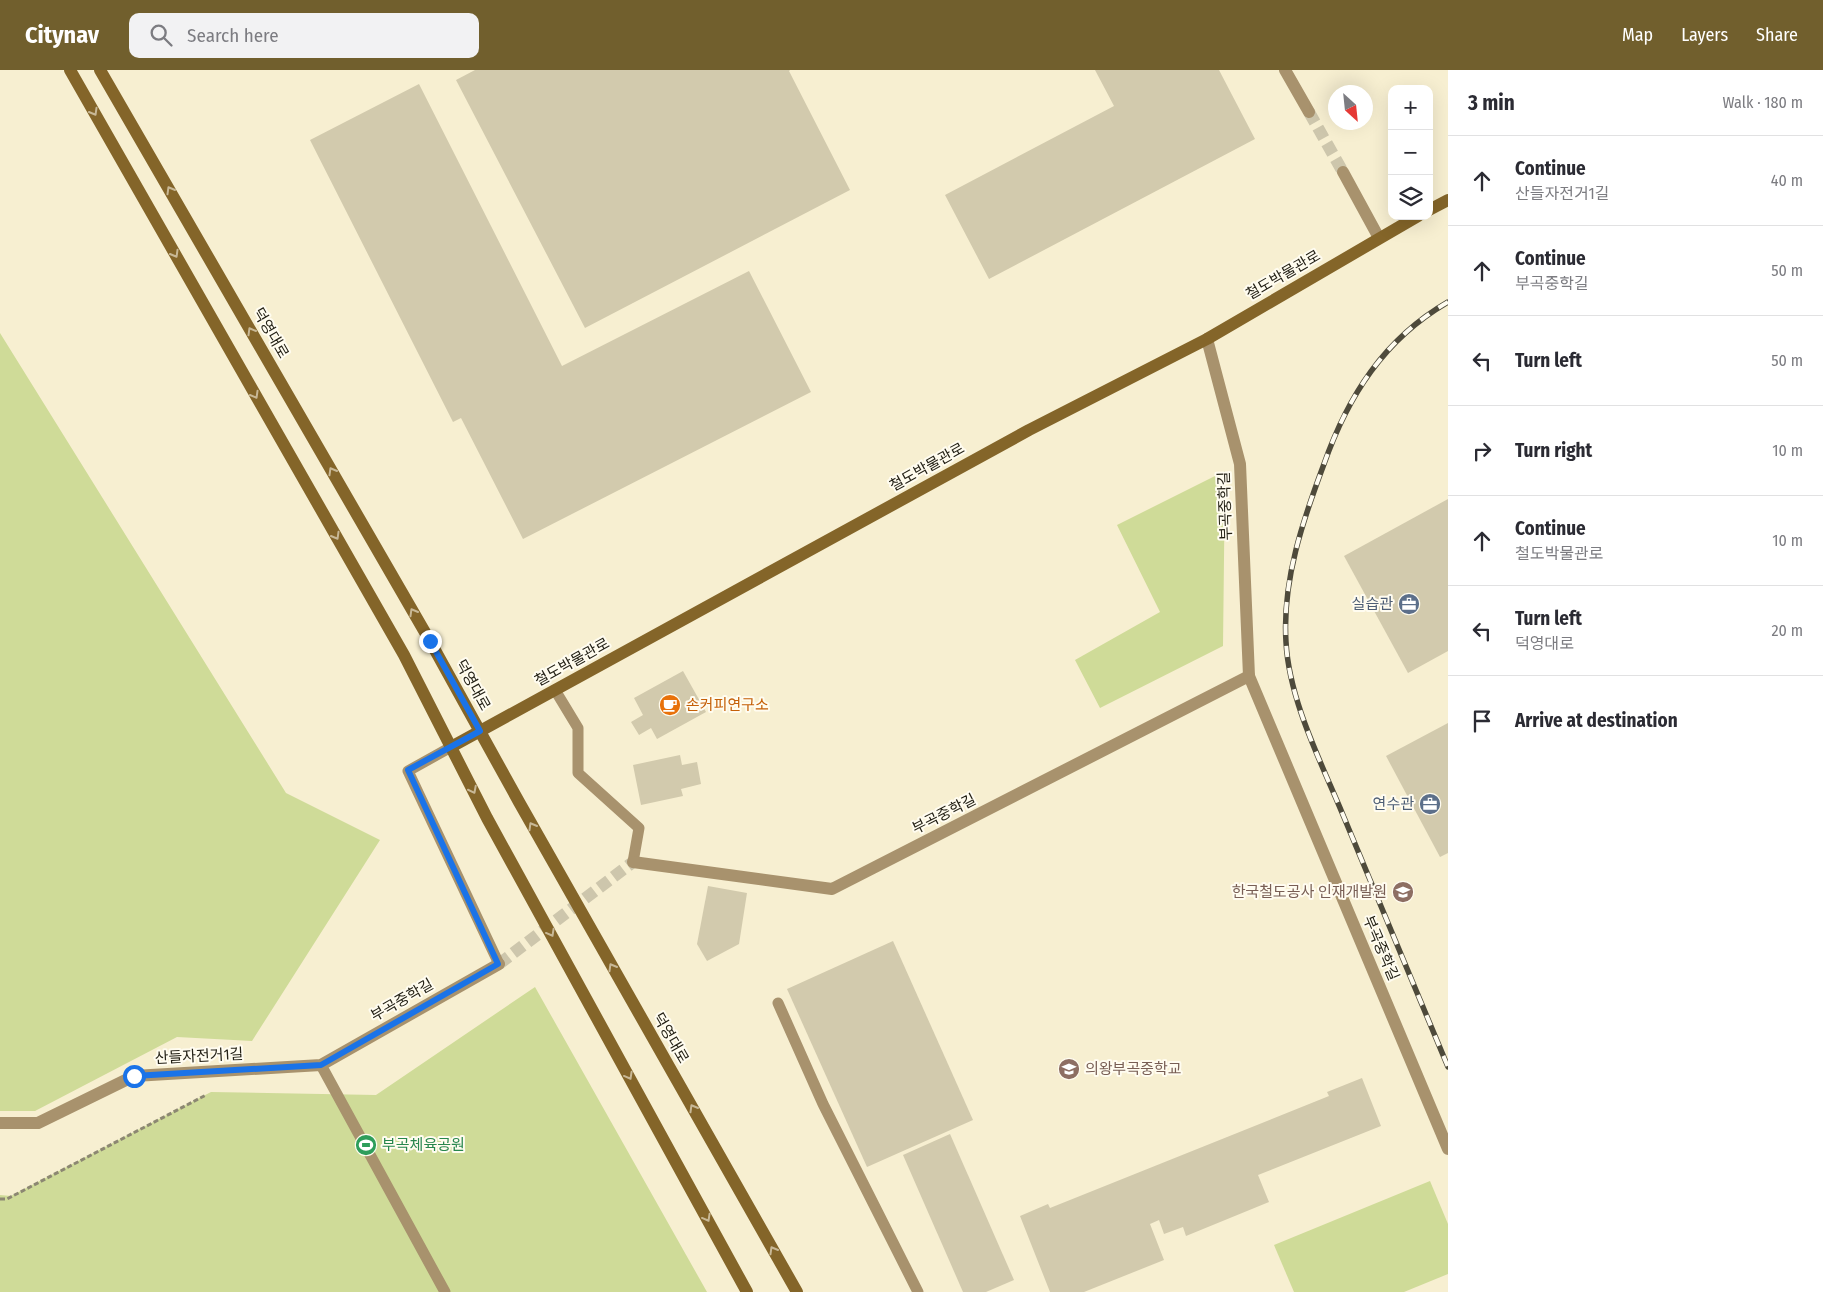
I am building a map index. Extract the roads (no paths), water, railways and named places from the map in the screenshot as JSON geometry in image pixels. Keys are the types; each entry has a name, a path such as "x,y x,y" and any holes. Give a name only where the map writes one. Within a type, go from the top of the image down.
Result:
{"street":[{"path":"70,70 404,655 487,818 747,1292"},
{"name":"덕영대로","path":"100,70 480,731 797,1292"},
{"path":"1285,70 1309,112"},
{"path":"1343,172 1379,238"},
{"path":"1433,208 1448,200"},
{"name":"철도박물관로","path":"451,747 1020,435 1207,339 1411,220"},
{"name":"부곡중학길","path":"1207,339 1240,464 1249,676 1448,1149"},
{"name":"부곡중학길","path":"633,862 832,889 1249,676"},
{"name":"부곡중학길","path":"321,1065 498,964"},
{"name":"산들자전거1길","path":"0,1123 38,1123 134,1076 321,1065"}],"lane":[{"path":"554,690 578,728 578,773 639,828 633,862"},
{"path":"451,747 408,770 498,964"},
{"path":"778,1004 823,1104 918,1292"},
{"path":"321,1065 445,1292"}],"tunnel":[{"path":"1309,112 1343,172"},
{"path":"499,964 633,862"}],"railway":[{"path":"1448,302 1405,333 1387,352 1371,371 1344,415 1324,464 1302,529 1287,596 1286,619 1288,664 1307,730 1448,1067"}],"place":[{"name":"실습관","path":"1409,604"},
{"name":"손커피연구소","path":"670,705"},
{"name":"연수관","path":"1430,804"},
{"name":"한국철도공사 인재개발원","path":"1403,892"},
{"name":"의왕부곡중학교","path":"1069,1069"},
{"name":"부곡체육공원","path":"366,1145"}]}
